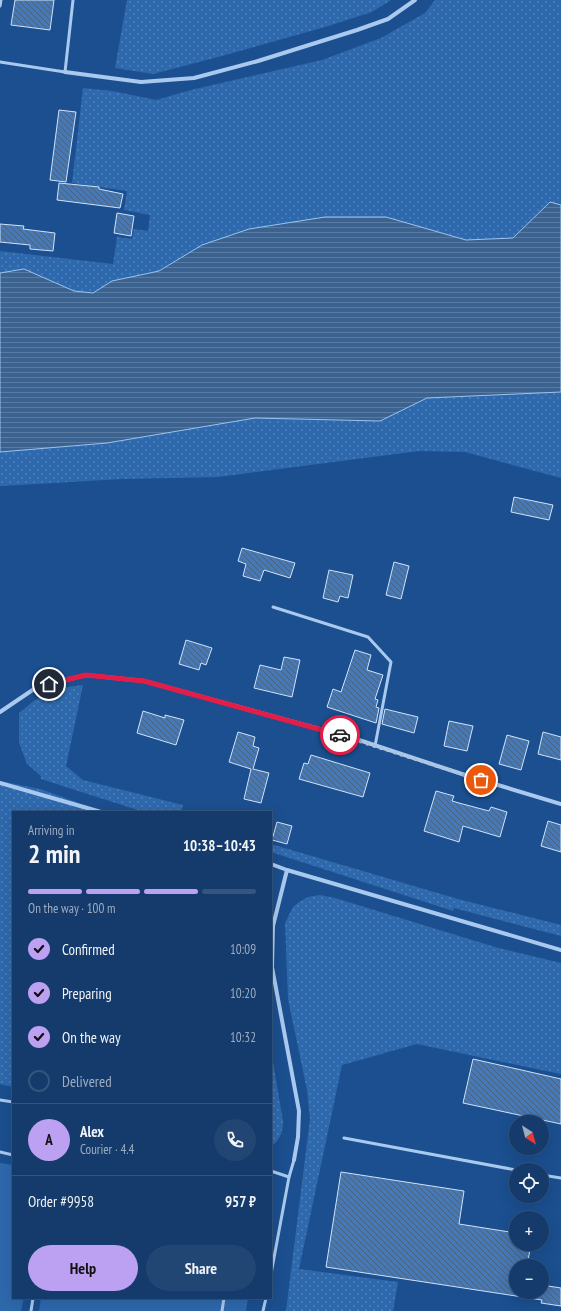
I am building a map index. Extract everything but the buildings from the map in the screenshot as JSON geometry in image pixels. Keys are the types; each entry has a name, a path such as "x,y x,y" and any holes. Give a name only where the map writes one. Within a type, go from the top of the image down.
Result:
{"street":[{"path":"65,72 141,82 194,78 258,61 357,30 388,19 415,0"},
{"path":"0,712 37,687 86,675 144,681 375,746 561,804"},
{"path":"0,783 98,811"},
{"path":"272,864 561,950"},
{"path":"272,926 287,870"},
{"path":"272,967 299,1111 298,1137 294,1160"}],"lane":[{"path":"0,6 1,0"},
{"path":"0,62 65,72 73,0"},
{"path":"273,607 368,637 391,662 375,746"},
{"path":"0,1100 12,1102"},
{"path":"344,1138 509,1169"},
{"path":"0,1152 12,1155"},
{"path":"272,1269 289,1177 294,1160"},
{"path":"272,1171 289,1177"},
{"path":"549,1176 561,1178"},
{"path":"31,1311 33,1299"},
{"path":"222,1311 224,1299"},
{"path":"264,1311 266,1299"}],"shaded area":[{"path":"127,0 391,0 372,12 325,27 153,74 115,68"},
{"path":"435,0 561,0 561,205 550,202 513,238 466,240 386,217 325,217 249,229 202,245 159,271 112,281 93,293 74,291 24,269 0,273 0,251 113,264 117,237 132,239 134,229 148,231 150,215 124,210 127,191 72,183 83,88 112,91 156,100 191,90 322,60 381,38 425,13"},
{"path":"550,202 561,205 561,392 427,398 380,421 255,418 107,443 0,452 0,273 24,269 74,291 93,293 112,281 159,271 202,245 249,229 325,217 386,217 466,240 513,238"},
{"path":"561,392 561,478 465,452 419,451 218,477 123,479 0,486 0,452 108,443 255,418 380,421 427,398"},
{"path":"83,685 66,766 83,780 183,805 181,811 141,811 41,779 41,776 27,764 19,743 19,713 35,700 60,688"},
{"path":"0,781 40,789 101,811 12,811 12,1087 0,1084"},
{"path":"272,844 458,899 561,925 561,936 454,908 453,911 272,852"},
{"path":"320,895 335,898 495,947 561,963 561,1074 417,1044 342,1065 299,1269 398,1282 393,1311 286,1311 310,1119 307,1090 288,999 285,923 293,907 299,902 308,897"},
{"path":"272,1056 283,1121 280,1136 272,1146"},
{"path":"0,1163 12,1165 12,1299 24,1299 21,1311 0,1311"},
{"path":"41,1299 248,1299 246,1311 39,1311"}],"way so far":[{"path":"340,735 481,780"}],"route":[{"path":"49,684 86,675 144,681 340,735"}]}
